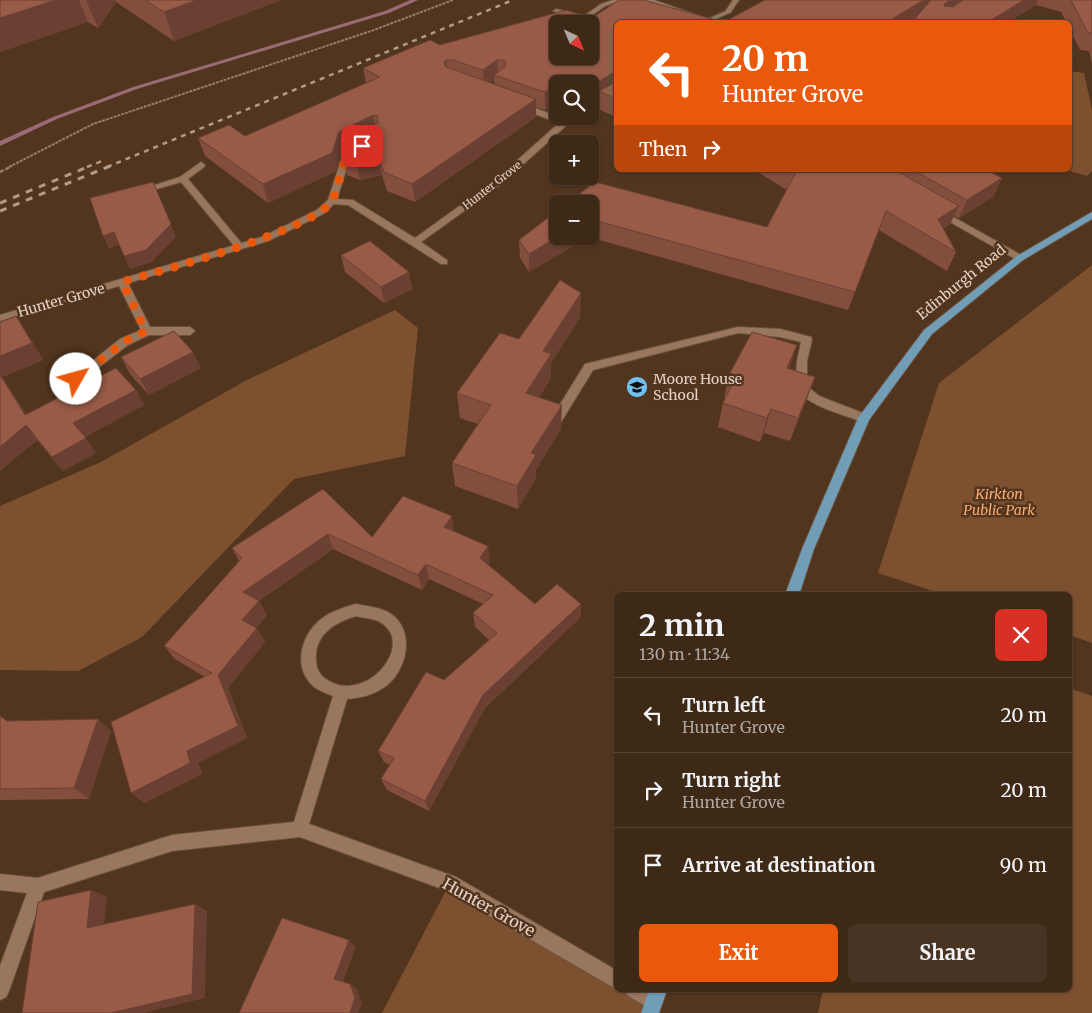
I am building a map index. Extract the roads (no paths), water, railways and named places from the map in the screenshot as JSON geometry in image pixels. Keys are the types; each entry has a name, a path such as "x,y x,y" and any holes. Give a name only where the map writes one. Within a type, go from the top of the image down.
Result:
{"main road":[{"name":"Edinburgh Road","path":"793,592 808,549 864,418 928,332 1020,258 1092,216"}],"street":[{"path":"556,11 585,18 603,5 620,0"},
{"path":"647,0 703,20"},
{"path":"708,20 728,12 736,0"},
{"path":"599,104 614,95"},
{"path":"512,103 549,116"},
{"name":"Hunter Grove","path":"415,242 496,184 562,125"},
{"path":"362,146 347,154 332,202 350,202 444,262"},
{"path":"134,192 183,179 201,166"},
{"path":"183,179 239,246"},
{"name":"Hunter Grove","path":"0,318 265,238 320,212 332,202"},
{"path":"933,209 1020,258"},
{"name":"Hunter Grove","path":"122,282 146,331"},
{"path":"557,419 589,367 738,330 780,333 807,340 802,361 800,387 815,399 864,418"},
{"path":"76,379 124,342 146,331 190,331"},
{"path":"356,610 370,611 384,616 394,625 399,637 400,651 396,665 386,677 373,687 358,692 341,693 327,689 316,681 307,657 313,637 328,621 340,613 356,610"},
{"path":"300,829 341,693"},
{"name":"Hunter Grove","path":"0,882 38,886 172,843 300,829 450,883 614,979"},
{"path":"0,991 38,886"},
{"path":"637,992 654,1002"}],"waterway":[{"path":"0,144 55,118 135,88 387,12 415,0"}],"railway":[{"path":"107,167 513,0"},
{"path":"87,167 102,161"},
{"path":"0,203 90,166"},
{"path":"0,211 110,166"}],"place":[{"name":"Moore House School","path":"637,387"}],"park label":[{"name":"Kirkton Public Park","path":"999,502"}]}
